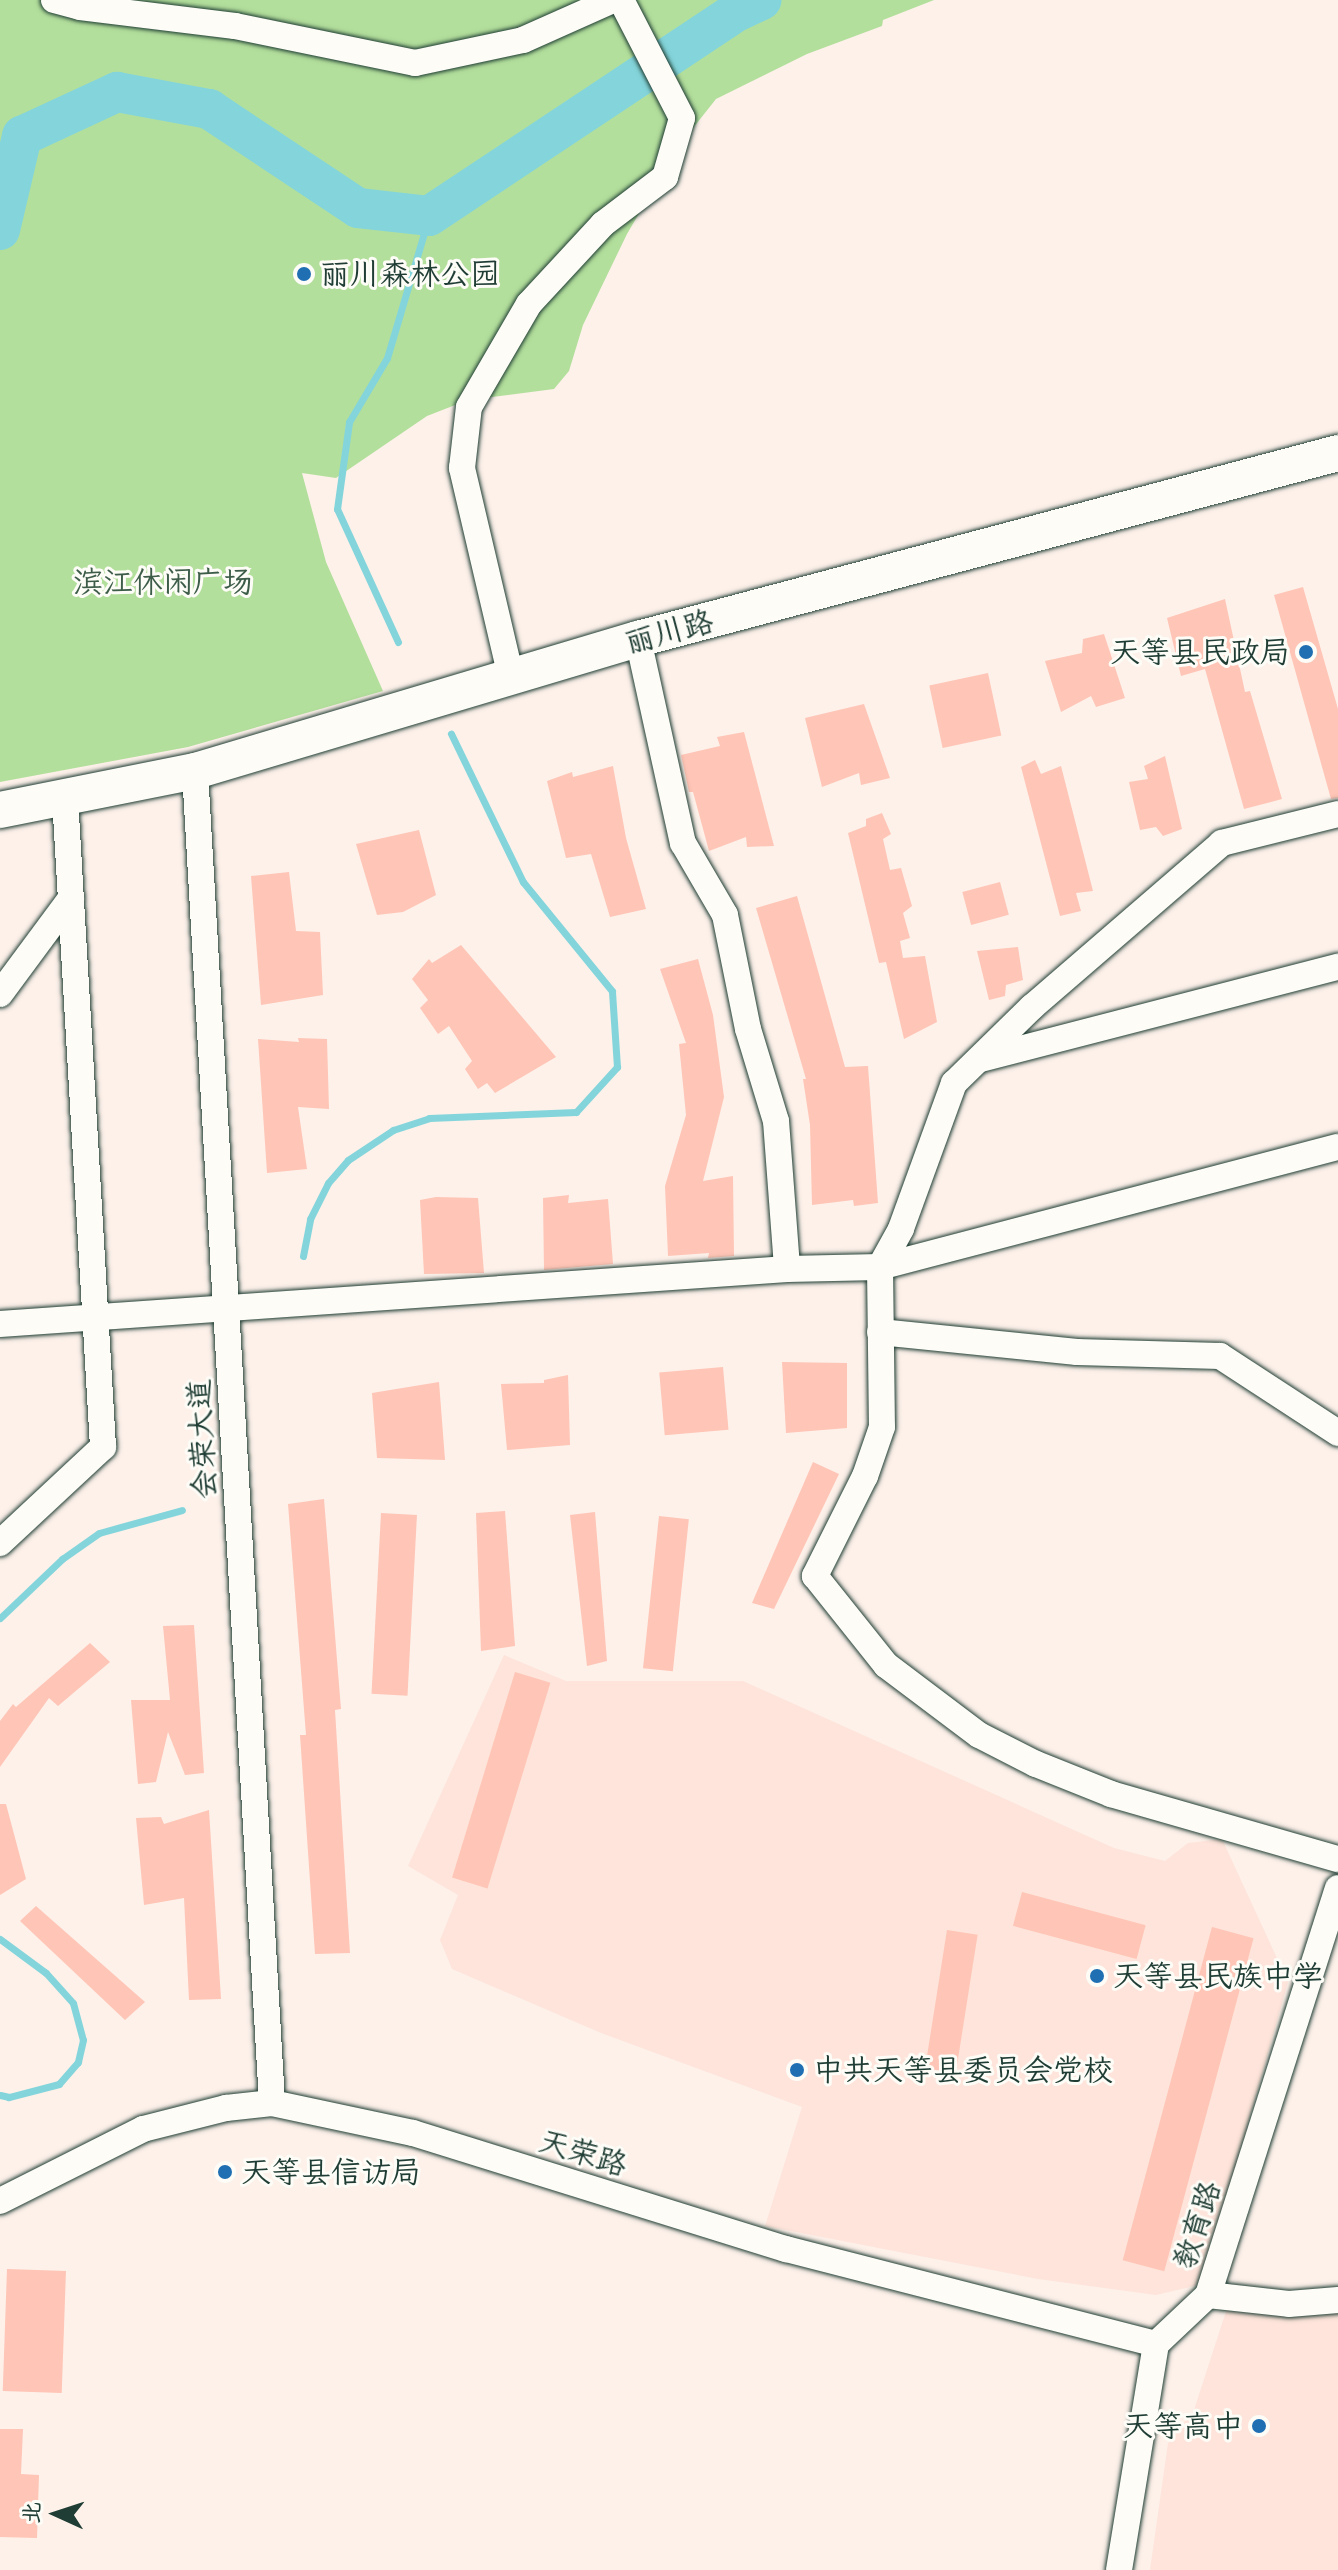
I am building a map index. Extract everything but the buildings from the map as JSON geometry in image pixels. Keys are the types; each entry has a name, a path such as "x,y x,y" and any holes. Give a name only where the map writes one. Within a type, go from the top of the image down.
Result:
{"main road":[{"name":"丽川路","path":"0,810 195,771 391,716 638,639 1338,453"}],"street":[{"path":"54,0 80,7 235,26 415,63 523,40 613,0"},
{"path":"511,677 462,468 469,407 529,304 603,224 665,177 682,118 621,0"},
{"path":"638,639 683,843 725,915 748,1029 776,1121 787,1269"},
{"name":"会荣大道","path":"195,771 272,2103"},
{"path":"0,1543 103,1447 65,797"},
{"path":"1338,814 1222,843 1032,1007 954,1083 901,1229 880,1267 882,1427 865,1476 815,1576 886,1665 979,1735 1036,1764 1111,1794 1338,1859"},
{"path":"0,994 71,898"},
{"path":"977,1060 1338,967"},
{"path":"0,1324 787,1269 880,1267 1338,1147"},
{"path":"880,1332 1077,1352 1220,1356 1338,1433"},
{"name":"教育路","path":"1156,2344 1208,2295 1338,1888"},
{"name":"天荣路","path":"0,2201 143,2129 226,2108 272,2103 413,2133 786,2249 1156,2344"},
{"path":"1208,2295 1289,2304 1338,2300"},
{"path":"1119,2570 1156,2344"}],"shaded area":[{"name":"天等县民族中学","path":"504,1655 566,1681 743,1681 1114,1848 1165,1861 1188,1843 1222,1839 1288,1982 1203,2284 1156,2295 1038,2279 765,2226 802,2107 601,2033 452,1969 440,1940 458,1895 408,1866"},
{"name":"天等高中","path":"1338,2304 1338,2570 1150,2570 1168,2443 1194,2410 1228,2305"}],"green space":[{"name":"丽川森林公园","path":"0,0 934,0 883,20 882,26 807,54 716,99 678,147 627,234 583,325 569,371 554,389 468,400 427,416 336,478 302,473 326,562 383,691 188,747 0,782"}],"waterway":[{"path":"0,230 22,136 117,92 209,109 358,208 429,216 738,11 762,0"},
{"path":"398,642 337,509 349,422 387,358 429,216"},
{"path":"303,1256 310,1219 328,1183 348,1160 393,1130 429,1118 576,1112 617,1067 612,991 523,882 451,734"},
{"path":"0,1618 62,1559 99,1533 182,1510"},
{"path":"0,1939 46,1973 73,2003 83,2040 78,2062 59,2084 9,2097 0,2095"}],"place":[{"name":"丽川森林公园","path":"304,274"},
{"name":"天等县民政局","path":"1306,652"},
{"name":"天等县民族中学","path":"1097,1976"},
{"name":"中共天等县委员会党校","path":"797,2070"},
{"name":"天等县信访局","path":"225,2172"},
{"name":"天等高中","path":"1259,2426"}],"park label":[{"name":"滨江休闲广场","path":"163,582"}]}
